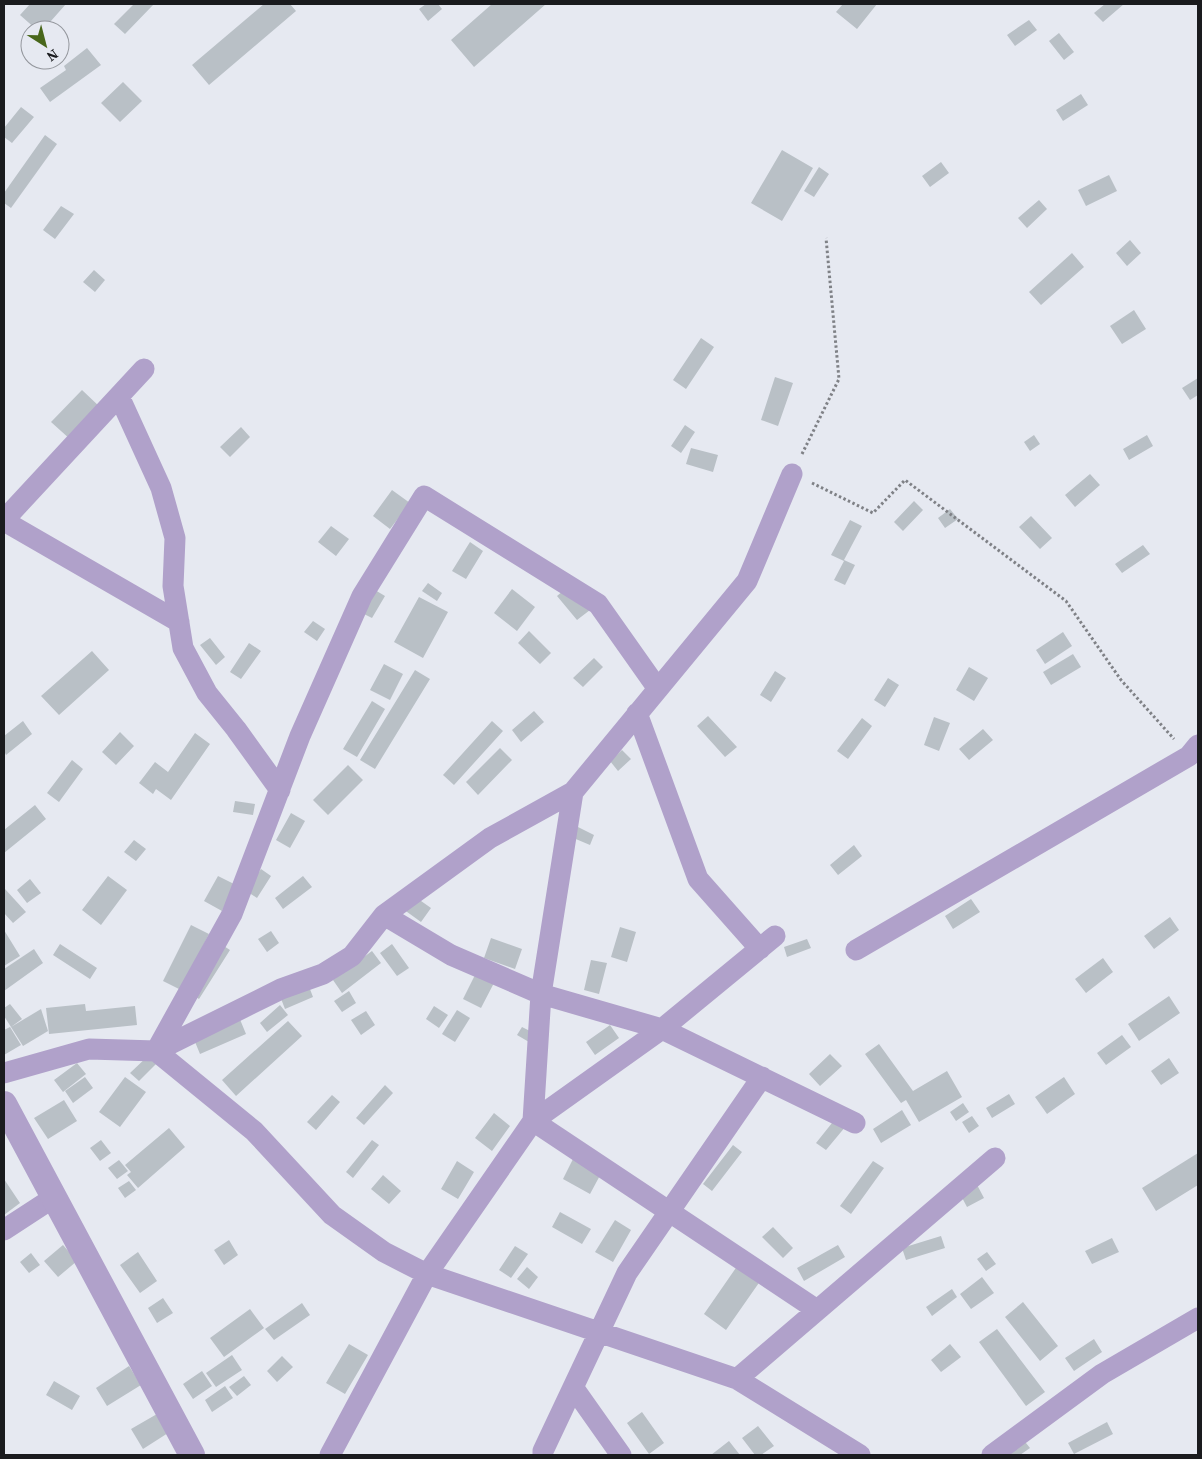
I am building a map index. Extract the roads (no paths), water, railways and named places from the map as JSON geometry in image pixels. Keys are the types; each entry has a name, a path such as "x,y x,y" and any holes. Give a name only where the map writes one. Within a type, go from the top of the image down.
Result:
{"street":[{"path":"144,369 4,521 179,622"},
{"path":"119,396 161,488 175,538 173,586 184,648 207,694 236,729 280,790"},
{"path":"4,1072 88,1049 156,1051 281,989 323,974 352,956 384,915 490,838 573,792 747,581 792,474"},
{"path":"156,1051 232,914 300,736 362,596 424,496 598,604 658,689"},
{"path":"330,1455 427,1274 533,1122 662,1029 768,942 698,879 637,713"},
{"path":"856,950 1195,754"},
{"path":"533,1122 541,994 573,792"},
{"path":"384,915 451,955 541,994 662,1029 855,1122"},
{"path":"156,1051 254,1130 332,1214 384,1252 427,1274 737,1379 860,1455"},
{"path":"543,1455 543,1451 627,1273 762,1077"},
{"path":"4,1104 192,1455"},
{"path":"533,1122 817,1310"},
{"path":"737,1379 995,1158"},
{"path":"4,1230 53,1198"},
{"path":"992,1455 1102,1374 1198,1318"},
{"path":"573,1387 621,1455"}]}
